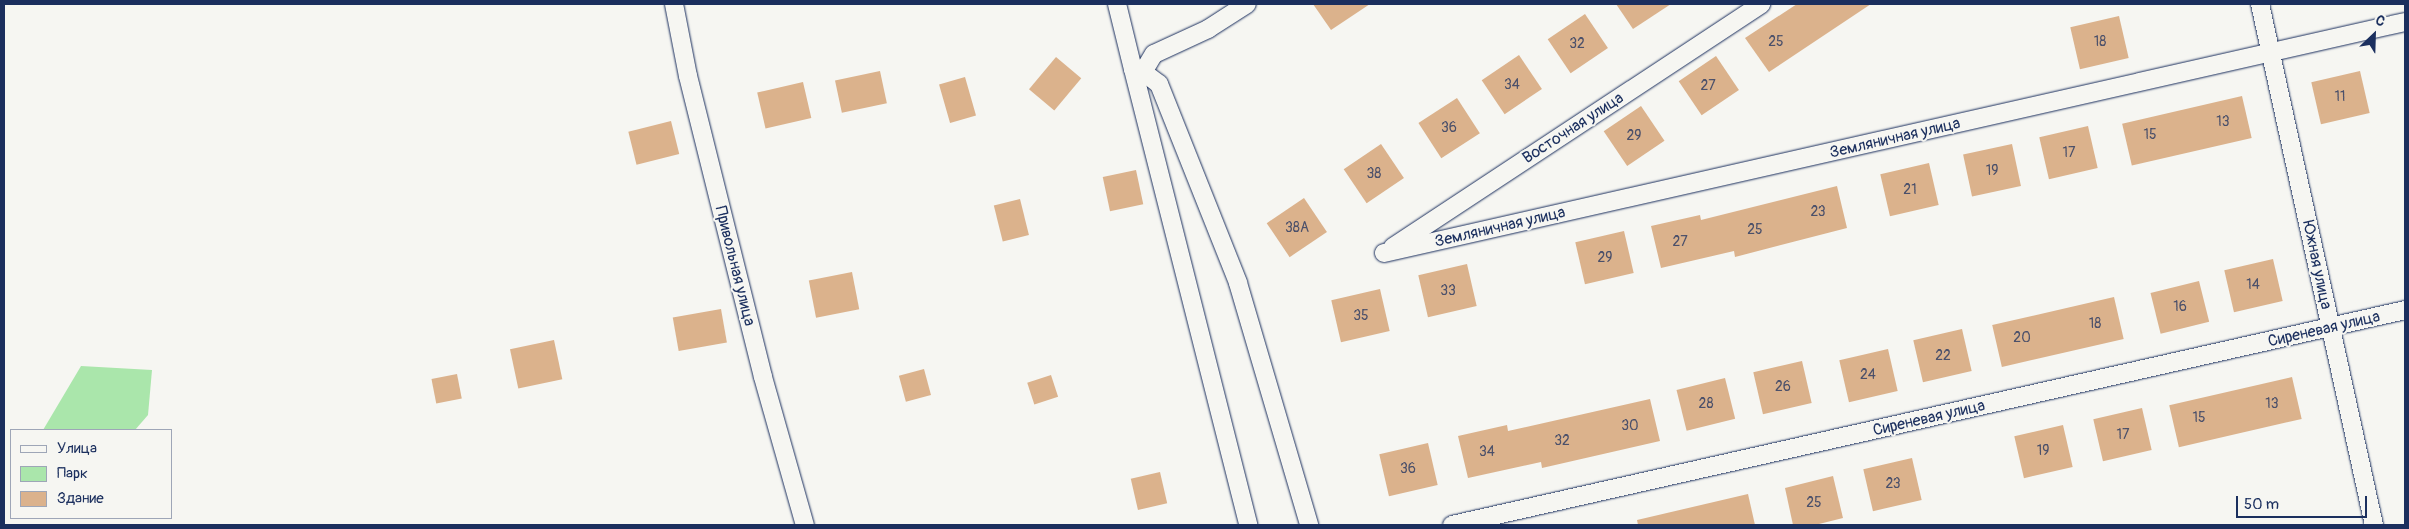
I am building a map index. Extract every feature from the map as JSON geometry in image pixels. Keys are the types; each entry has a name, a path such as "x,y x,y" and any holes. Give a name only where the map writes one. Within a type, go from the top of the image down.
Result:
{"street":[{"name":"Привольная улица","path":"674,4 688,76 761,368 805,525"},
{"path":"1117,4 1138,70 1248,525"},
{"path":"1138,70 1154,54 1208,29 1247,4"},
{"name":"Восточная улица","path":"1384,253 1761,4"},
{"name":"Южная улица","path":"2260,4 2374,525"},
{"name":"Земляничная улица","path":"1384,253 2405,22"},
{"path":"1138,70 1159,84 1238,283 1309,525"},
{"name":"Сиреневая улица","path":"1452,525 2405,310"}],"green space":[{"path":"81,366 152,370 148,415 136,429 44,429"}],"building":[{"path":"1313,4 1370,4 1331,30"},
{"path":"1616,4 1671,4 1633,29"},
{"path":"1797,4 1871,4 1769,72 1745,38"},
{"path":"1585,14 1608,48 1571,73 1548,39"},
{"path":"2119,16 2129,58 2080,69 2070,27"},
{"path":"1519,55 1542,89 1505,114 1482,80"},
{"path":"1716,56 1739,90 1702,115 1679,81"},
{"path":"1056,57 1081,78 1054,110 1029,89"},
{"path":"880,71 887,103 842,113 835,81"},
{"path":"2360,71 2370,113 2321,124 2311,82"},
{"path":"965,77 976,115 950,123 939,84"},
{"path":"803,82 811,118 766,129 757,93"},
{"path":"2242,96 2252,138 2132,166 2122,124"},
{"path":"1457,98 1480,133 1441,158 1418,123"},
{"path":"1641,106 1664,141 1627,166 1604,131"},
{"path":"671,121 679,154 637,165 628,132"},
{"path":"2088,126 2098,168 2049,179 2039,137"},
{"path":"1381,144 1404,178 1367,203 1344,169"},
{"path":"2012,144 2021,186 1972,196 1963,154"},
{"path":"1929,163 1939,205 1890,216 1880,174"},
{"path":"1136,170 1143,204 1110,211 1103,177"},
{"path":"1837,186 1847,228 1735,257 1734,251 1661,268 1651,226 1700,215 1701,220"},
{"path":"1304,198 1327,232 1290,257 1267,223"},
{"path":"1020,199 1029,235 1003,241 994,206"},
{"path":"1624,231 1634,273 1585,284 1575,242"},
{"path":"2273,259 2283,301 2234,312 2224,270"},
{"path":"1467,264 1477,306 1428,317 1418,275"},
{"path":"852,272 859,309 816,318 809,280"},
{"path":"2199,281 2209,322 2161,334 2150,293"},
{"path":"1380,289 1390,331 1341,342 1331,300"},
{"path":"2114,297 2124,339 2002,367 1992,325"},
{"path":"721,309 727,342 679,351 673,318"},
{"path":"1962,329 1972,371 1923,382 1913,340"},
{"path":"554,340 562,379 518,388 510,349"},
{"path":"1888,349 1898,391 1849,402 1839,360"},
{"path":"1802,361 1812,403 1763,414 1753,372"},
{"path":"924,369 931,395 906,402 899,376"},
{"path":"457,374 462,399 436,404 431,379"},
{"path":"1051,375 1058,397 1034,405 1027,383"},
{"path":"2292,377 2302,419 2179,447 2169,405"},
{"path":"1725,378 1735,419 1687,431 1676,390"},
{"path":"1650,399 1660,441 1542,468 1541,462 1468,478 1458,436 1507,425 1508,431"},
{"path":"2142,408 2152,450 2103,461 2093,419"},
{"path":"2063,425 2073,467 2024,478 2014,436"},
{"path":"1428,443 1438,485 1389,496 1379,454"},
{"path":"1912,458 1922,500 1873,511 1863,469"},
{"path":"1160,472 1167,503 1138,510 1131,479"},
{"path":"1833,476 1843,518 1815,525 1793,525 1785,488"},
{"path":"1748,494 1755,525 1638,525 1637,520"}]}
